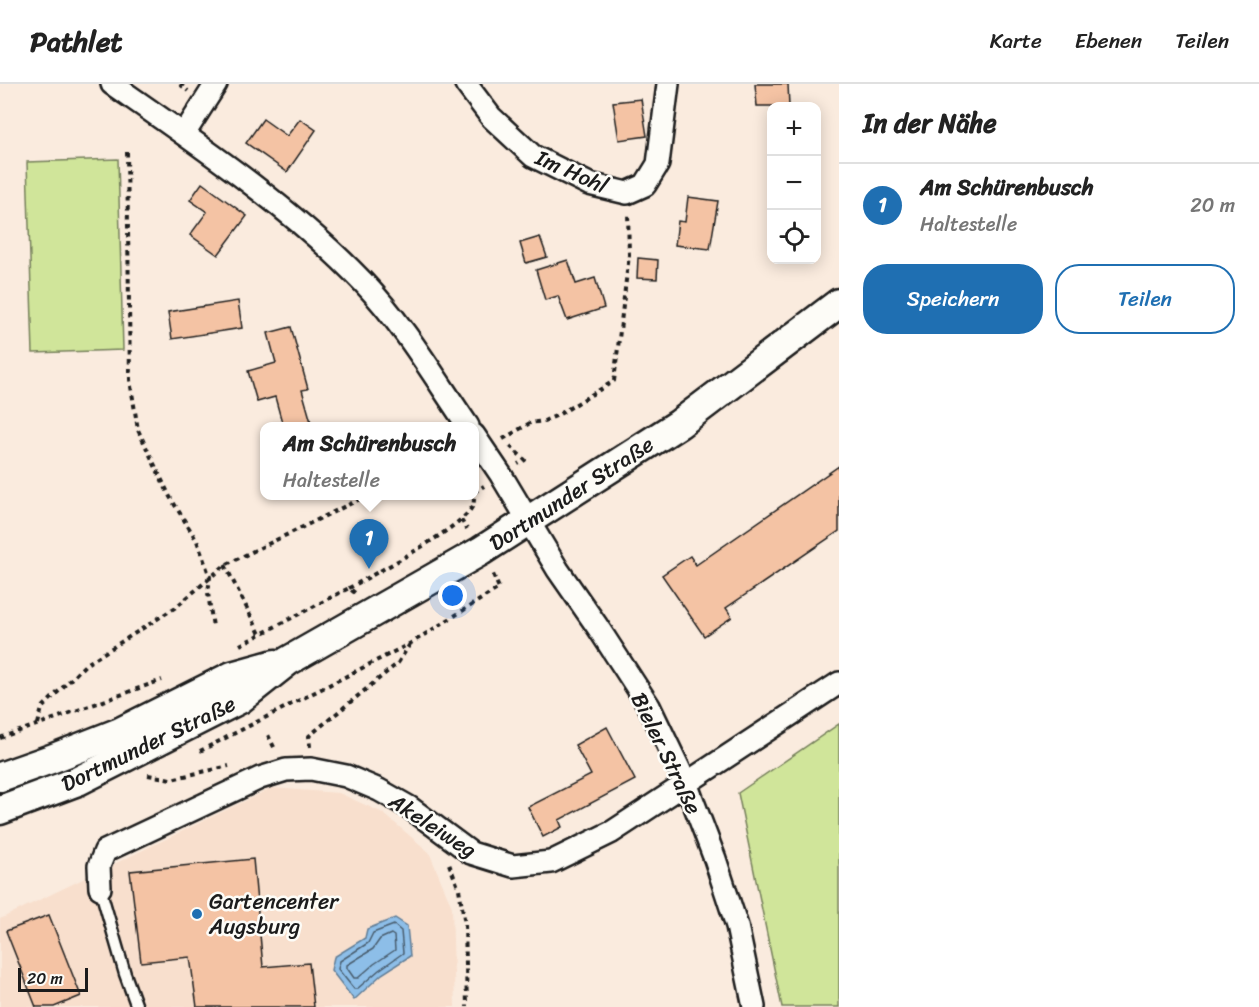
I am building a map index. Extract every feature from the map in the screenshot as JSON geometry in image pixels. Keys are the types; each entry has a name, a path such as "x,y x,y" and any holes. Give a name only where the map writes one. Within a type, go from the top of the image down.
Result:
{"main road":[{"name":"Dortmunder Straße","path":"0,810 78,781 240,699 288,661 481,551 679,424 839,303"},
{"name":"Dortmunder Straße","path":"0,777 120,732 232,676 288,661"}],"street":[{"path":"112,84 184,134 279,207 330,250 365,284 397,323 465,422"},
{"path":"184,134 216,84"},
{"name":"Im Hohl","path":"466,84 491,117 533,156 589,184 627,193 645,185 658,164 668,84"},
{"name":"Bieler Straße","path":"479,442 530,521 558,570 649,706 686,783 715,859 737,926 754,1007"},
{"name":"Akeleiweg","path":"100,888 99,866 105,851 260,778 285,770 311,769 346,776 379,790 409,807 471,853 513,866 551,862 612,832 839,683"}],"lane":[{"path":"100,888 137,1007"}],"path":[{"path":"127,152 130,380 138,430 170,497 197,541 210,577 208,594 213,627"},
{"path":"479,490 525,460 503,439 530,423 544,421 558,415 614,381 629,255 627,193"},
{"path":"0,738 38,724 42,708 85,665 176,607 225,565 356,500"},
{"path":"349,588 408,555 461,520 474,505 474,500"},
{"path":"190,756 411,643 499,588 481,551"},
{"path":"225,565 261,636"},
{"path":"311,769 309,736 398,663 411,643"},
{"path":"158,771 148,776 171,779 233,765"},
{"path":"432,825 459,889 465,924 467,1007"}],"shaded area":[{"path":"272,788 339,793 383,813 429,852 452,907 455,1007 0,1007 0,919"}],"green space":[{"path":"118,159 123,350 33,353 27,162"},
{"path":"839,724 839,1007 782,1007 738,793"}],"water":[{"path":"395,918 407,926 410,956 382,974 354,1000 331,970 334,957 365,938 367,929"}],"building":[{"path":"755,84 788,84 789,102 767,102 767,106 757,106"},
{"path":"641,99 647,136 619,140 613,102"},
{"path":"263,119 287,136 300,119 316,130 287,172 246,143"},
{"path":"202,183 247,216 218,255 190,235 207,212 190,200"},
{"path":"688,197 718,201 710,249 675,245 678,221 685,222"},
{"path":"540,237 547,257 526,263 520,243"},
{"path":"638,258 658,260 657,279 637,278"},
{"path":"568,260 576,284 595,278 604,308 567,320 558,296 545,300 536,270"},
{"path":"238,301 242,328 172,339 168,312"},
{"path":"291,327 308,389 302,390 311,422 282,422 275,397 257,402 248,371 276,363 268,333"},
{"path":"839,466 839,531 726,608 732,617 704,636 662,575 690,556 696,565"},
{"path":"607,727 635,780 559,820 562,827 543,837 528,807 591,775 575,745"},
{"name":"Gartencenter Augsburg","path":"253,859 263,967 309,963 314,1007 197,1007 190,957 141,962 130,871"},
{"path":"49,915 81,996 54,1007 36,1007 6,931"}],"place":[{"name":"Am Schürenbusch","path":"369,569"},
{"name":"Gartencenter Augsburg","path":"197,914"}]}
